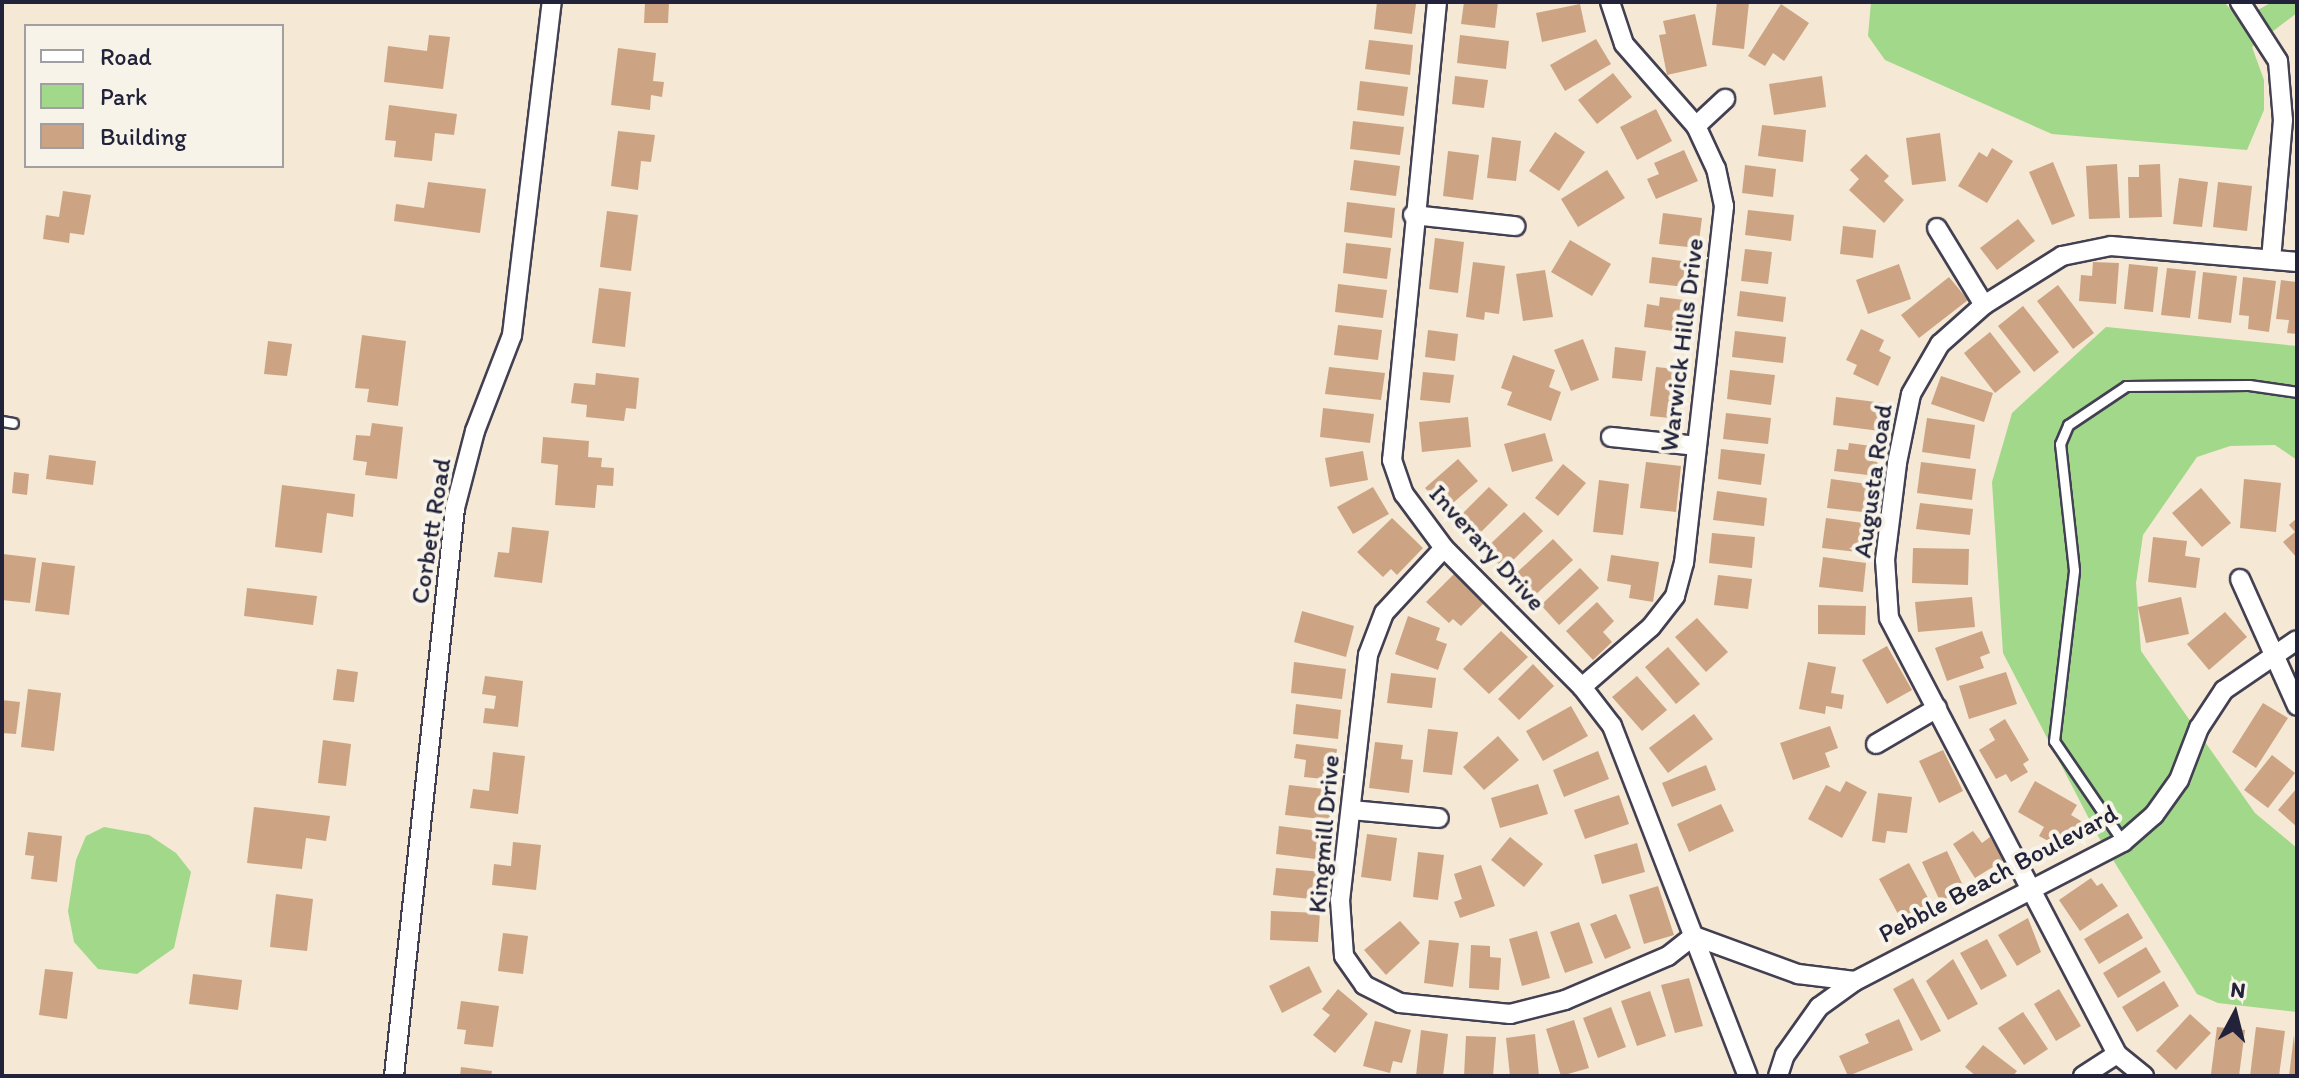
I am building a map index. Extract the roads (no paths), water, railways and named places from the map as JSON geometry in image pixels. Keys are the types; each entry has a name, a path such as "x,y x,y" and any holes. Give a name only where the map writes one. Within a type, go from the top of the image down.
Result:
{"street":[{"name":"Corbett Road","path":"394,1076 455,508 475,431 512,335 552,2"},
{"name":"Inverary Drive","path":"1437,2 1413,215 1392,460 1404,494 1444,548 1582,687 1612,726 1748,1076"},
{"name":"Warwick Hills Drive","path":"1582,687 1651,627 1675,596 1724,206 1716,169 1696,126 1624,44 1610,2"},
{"path":"2240,2 2288,62 2271,259"},
{"path":"1696,126 1725,99"},
{"path":"1413,215 1515,226"},
{"path":"1937,228 1984,305"},
{"name":"Augusta Road","path":"2117,1054 1889,618 1885,560 1911,394 1940,344 1984,305 2062,256 2111,246 2297,262"},
{"path":"1611,437 1696,446"},
{"name":"Kingmill Drive","path":"1444,548 1384,613 1368,655 1340,900 1344,956 1364,985 1400,1003 1510,1014 1565,1000 1668,956 1694,936"},
{"path":"2240,579 2297,706"},
{"name":"Pebble Beach Boulevard","path":"1778,1076 1785,1055 1819,1007 1855,981 2123,842 2154,815 2179,780 2199,728 2224,690 2272,654 2297,640"},
{"path":"1876,744 1937,708"},
{"path":"1352,810 1439,818"},
{"path":"1694,936 1798,974 1855,981"},
{"path":"2083,1076 2117,1054 2144,1076"}],"lane":[{"path":"2123,842 2054,741 2074,570 2060,444 2068,425 2126,386 2249,385 2297,392"},
{"path":"2,421 13,423"}]}
